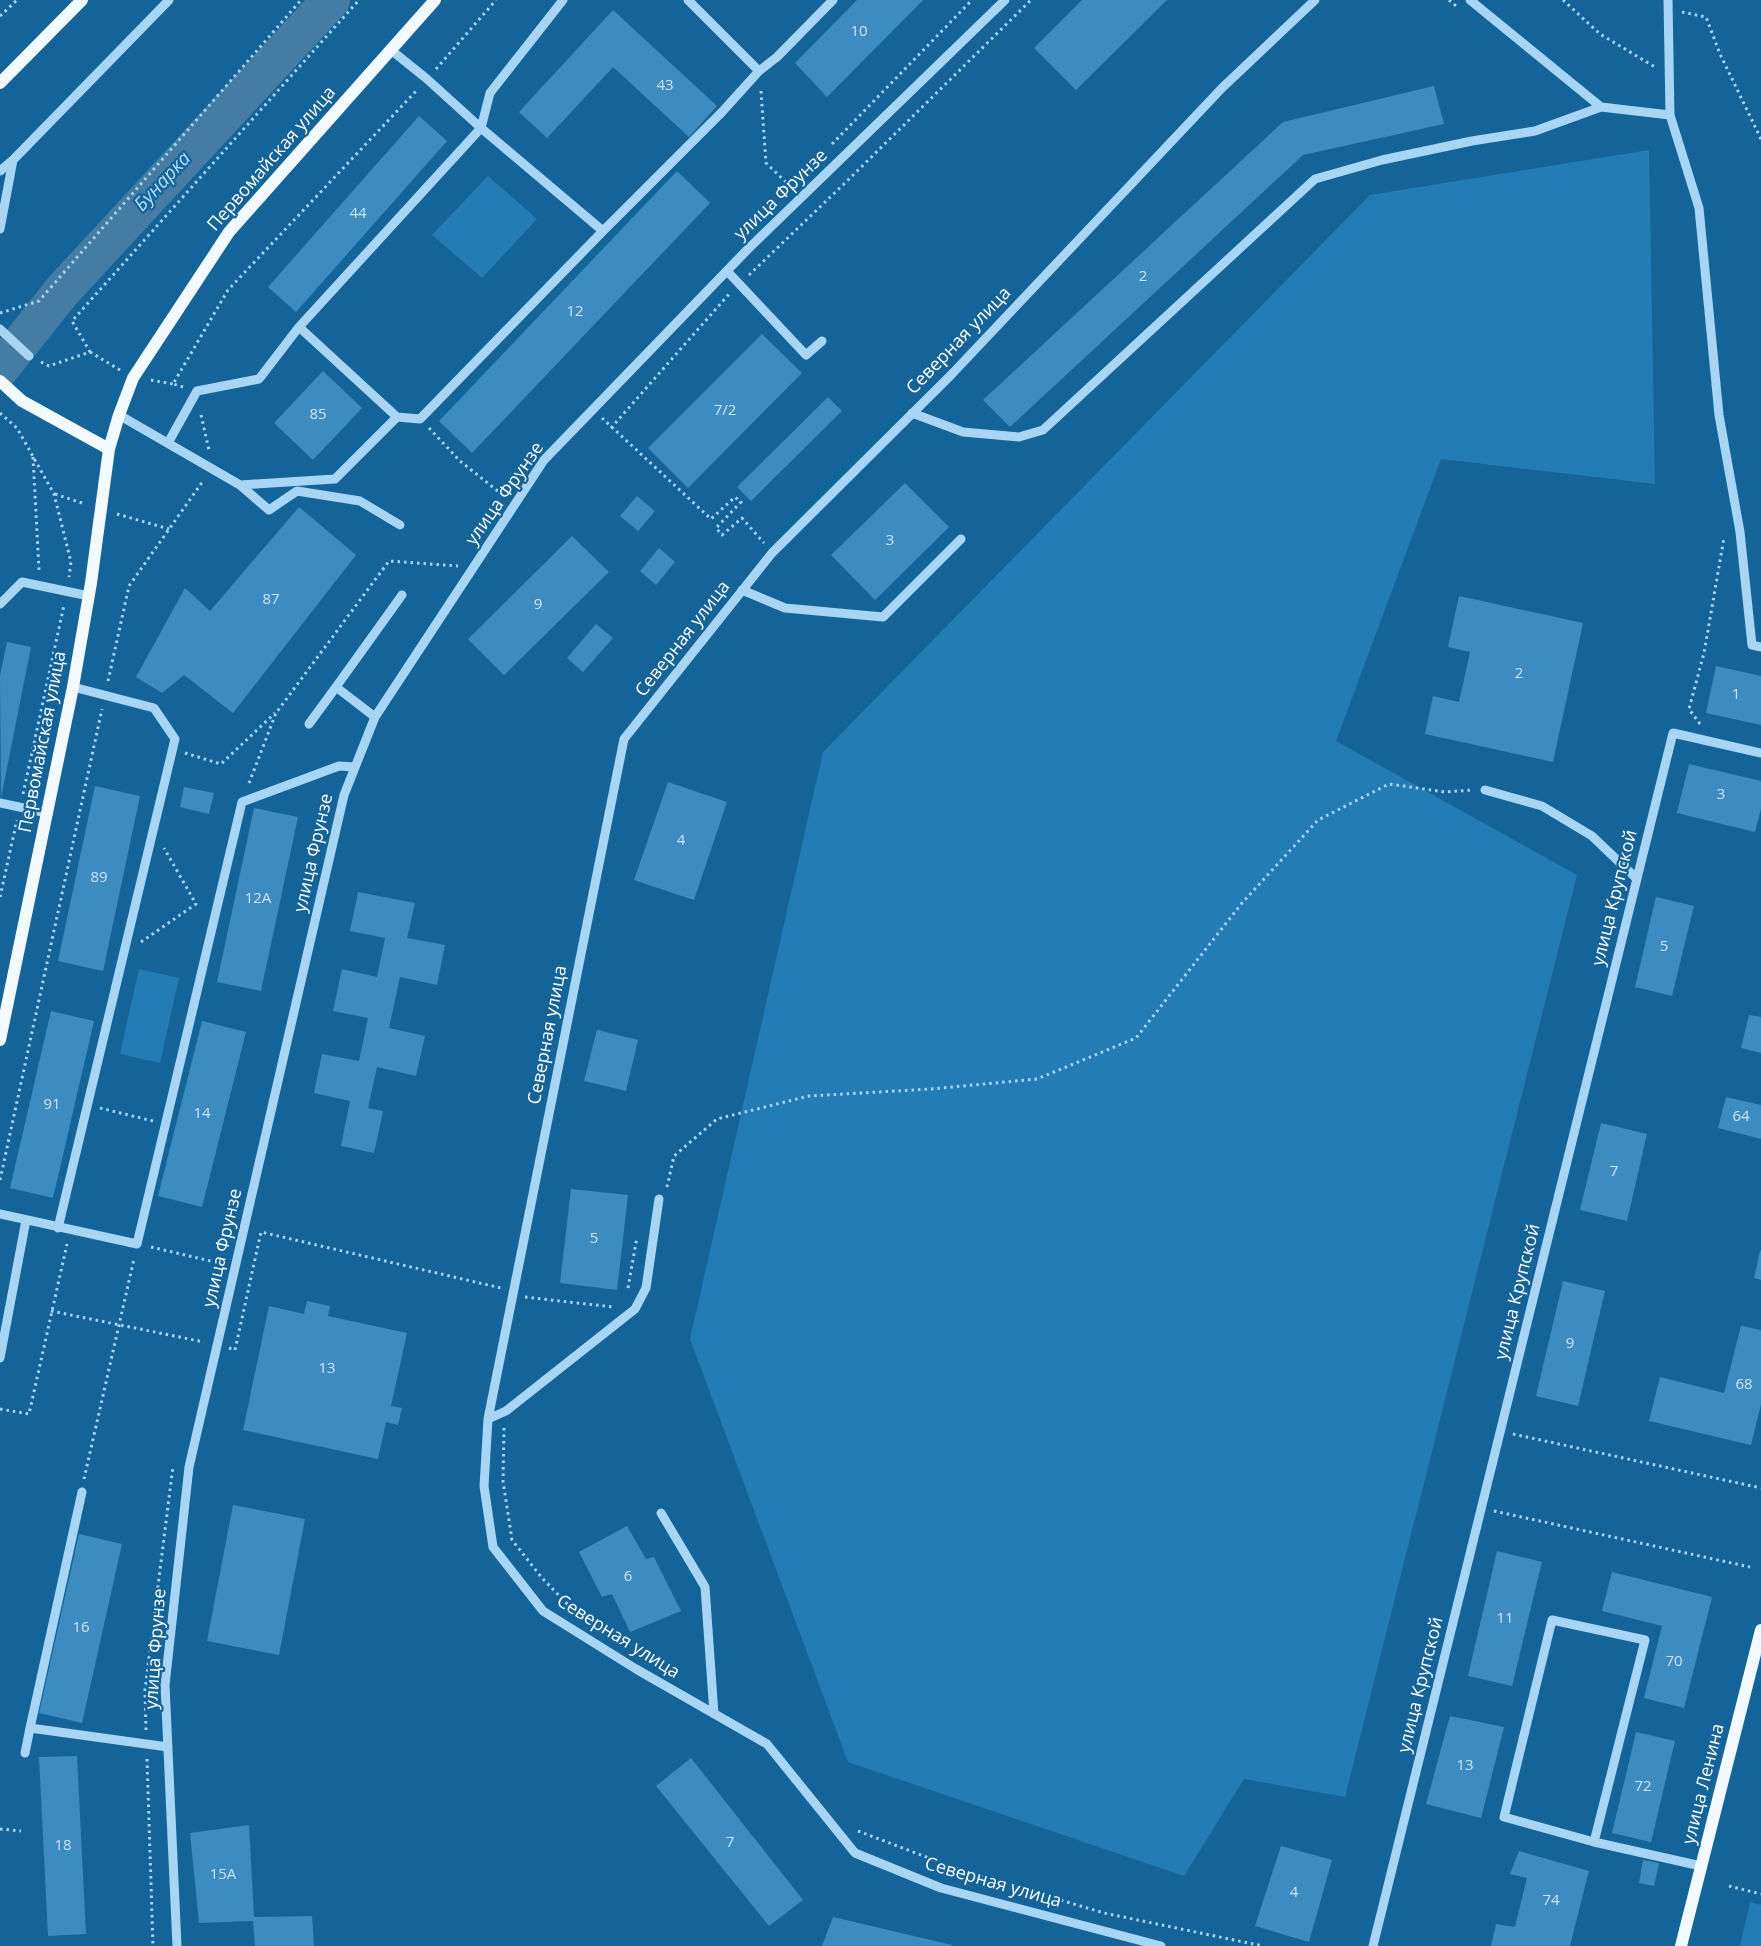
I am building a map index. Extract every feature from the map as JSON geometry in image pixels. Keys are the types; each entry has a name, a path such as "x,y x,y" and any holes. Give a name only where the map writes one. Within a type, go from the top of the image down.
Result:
{"main road":[{"path":"0,83 82,0"},
{"name":"Первомайская улица","path":"0,1040 73,687 89,596 109,449 133,378 229,232 435,0"},
{"path":"0,381 22,401 109,449"},
{"name":"улица Ленина","path":"1681,1946 1761,1630"}],"street":[{"path":"0,171 13,160 169,0"},
{"path":"168,443 197,391 259,379 299,328 481,128 490,92 563,0"},
{"path":"688,0 759,71"},
{"path":"299,328 396,417 420,419 722,112 759,71 777,58 833,0"},
{"name":"улица Фрунзе","path":"177,1946 166,1685 189,1468 344,794 376,717 544,460 727,271 1006,0"},
{"name":"Северная улица","path":"1161,1946 941,1888 855,1853 767,1744 636,1669 544,1611 493,1547 484,1486 488,1419 624,739 772,552 912,413 1222,88 1316,0"},
{"path":"1470,0 1601,107"},
{"path":"1667,5 1670,115 1699,208 1719,415 1740,532 1752,644 1761,647"},
{"path":"392,50 603,231"},
{"path":"912,413 963,432 1019,437 1043,430 1316,179 1382,160 1472,141 1535,131 1601,107 1670,115"},
{"path":"0,229 13,160"},
{"path":"727,271 806,355 822,341"},
{"path":"3,333 29,356"},
{"path":"119,415 240,486 269,510 297,491 360,501 400,525"},
{"path":"240,486 335,479 396,417"},
{"path":"742,590 785,608 883,618 961,539"},
{"path":"0,604 22,582 89,596"},
{"path":"309,724 402,595"},
{"path":"58,1228 176,739 154,708 73,687"},
{"path":"336,687 376,717"},
{"name":"улица Крупской","path":"1373,1946 1673,732 1761,753"},
{"path":"0,1214 137,1244 242,802 339,766 355,767"},
{"path":"1485,790 1542,806 1592,836 1637,879"},
{"path":"0,803 47,813"},
{"path":"488,1419 506,1410 635,1309 646,1288 659,1199"},
{"path":"0,1358 26,1220"},
{"path":"25,1754 82,1492"},
{"path":"661,1513 705,1587 714,1714"},
{"path":"1594,1842 1645,1640 1552,1620 1504,1817 1594,1842 1701,1866"},
{"path":"30,1728 168,1747"}],"path":[{"path":"0,16 17,0"},
{"path":"0,313 39,301 301,0"},
{"path":"29,356 49,366 90,352 72,321 359,0"},
{"path":"0,1180 129,586 212,469 197,391 173,384 228,290 427,79 496,0"},
{"path":"826,151 972,0"},
{"path":"611,428 739,284 1031,0"},
{"path":"1563,0 1600,34 1669,76"},
{"path":"1667,5 1706,17 1720,54 1761,139"},
{"path":"759,71 766,163 791,186 784,194"},
{"path":"594,409 611,428 711,519 736,497 741,502 716,528 722,535 742,518 772,552"},
{"path":"0,413 17,428 54,494 71,562 67,591 0,897"},
{"path":"420,419 460,461 504,496"},
{"path":"33,456 40,586"},
{"path":"499,504 509,488"},
{"path":"1701,726 1689,709 1704,653 1726,529"},
{"path":"173,750 221,764 276,712 389,561 460,566 455,574"},
{"path":"242,802 276,712"},
{"path":"659,1199 664,1198 674,1156 717,1119 809,1096 931,1089 1037,1079 1136,1038 1242,903 1318,820 1390,784 1446,792 1485,790"},
{"path":"124,954 196,904 154,830"},
{"path":"88,1105 145,1118"},
{"path":"0,1409 29,1414 70,1230"},
{"path":"235,1350 261,1232 514,1291 528,1299 618,1307"},
{"path":"627,1293 637,1235"},
{"path":"82,1492 137,1244 219,1263"},
{"path":"217,1272 222,1254"},
{"path":"528,1299 530,1289"},
{"path":"51,1311 201,1341"},
{"path":"199,1351 203,1333"},
{"path":"506,1410 504,1481 512,1540 542,1578 578,1615"},
{"path":"1500,1432 1761,1488"},
{"path":"153,1946 145,1690 173,1462"},
{"path":"1481,1508 1750,1567"},
{"path":"853,1825 860,1832 963,1872 1104,1913 1263,1946"},
{"path":"0,1829 21,1831"},
{"path":"1729,1886 1761,1894"}],"shaded area":[{"path":"1649,150 1655,484 1441,459 1336,741 1577,875 1345,1797 1244,1779 1184,1876 848,1762 690,1339 823,752 1370,195"},
{"path":"488,176 537,219 482,278 432,235"},
{"path":"139,969 179,978 160,1063 120,1054"},
{"path":"1750,1902 1761,1905 1761,1946 1740,1946"}],"building":[{"path":"857,0 923,0 827,97 795,63"},
{"path":"1082,0 1167,0 1076,90 1034,48"},
{"path":"613,10 717,106 689,137 613,67 547,138 519,112"},
{"path":"1434,86 1444,124 1303,155 1010,427 983,400 1283,122"},
{"path":"419,116 447,141 296,312 268,287"},
{"path":"677,171 710,203 472,453 439,421"},
{"path":"762,334 802,373 688,488 648,448"},
{"path":"323,371 362,408 313,460 274,423"},
{"path":"828,397 842,411 751,501 737,487"},
{"path":"905,483 949,527 875,600 831,555"},
{"path":"637,496 655,511 638,531 620,516"},
{"path":"299,507 356,555 233,713 184,675 162,693 136,677 185,588 210,611"},
{"path":"572,536 609,572 504,675 468,639"},
{"path":"659,548 675,562 656,585 640,571"},
{"path":"1459,596 1583,623 1553,762 1425,734 1433,696 1459,702 1470,652 1448,647"},
{"path":"596,624 613,638 583,672 567,658"},
{"path":"7,642 31,647 1,798 0,676"},
{"path":"1716,666 1761,676 1761,725 1706,713"},
{"path":"1689,764 1761,781 1761,809 1755,832 1677,813"},
{"path":"668,782 727,802 694,900 634,880"},
{"path":"95,786 140,796 103,971 58,961"},
{"path":"184,787 214,793 209,814 180,807"},
{"path":"254,808 298,817 261,991 217,982"},
{"path":"358,892 415,903 407,938 445,945 437,985 400,977 389,1028 425,1036 416,1076 377,1067 368,1108 383,1111 374,1153 341,1146 350,1101 314,1093 322,1054 359,1061 368,1018 333,1011 342,969 377,977 385,938 350,931"},
{"path":"1656,897 1694,906 1672,996 1635,987"},
{"path":"51,1011 94,1021 53,1198 10,1188"},
{"path":"1749,1015 1761,1017 1761,1053 1741,1048"},
{"path":"202,1021 246,1032 202,1207 158,1196"},
{"path":"597,1030 638,1040 626,1091 584,1081"},
{"path":"1726,1097 1761,1105 1761,1139 1718,1128"},
{"path":"1601,1123 1647,1134 1627,1221 1580,1210"},
{"path":"571,1189 628,1195 617,1290 560,1283"},
{"path":"1761,1251 1761,1280 1754,1278"},
{"path":"1563,1281 1605,1291 1578,1406 1536,1396"},
{"path":"307,1301 330,1306 328,1316 407,1333 391,1406 402,1408 398,1425 386,1422 378,1459 243,1430 269,1306 304,1314"},
{"path":"1741,1326 1761,1330 1761,1404 1751,1445 1649,1421 1660,1377 1724,1393"},
{"path":"233,1505 305,1519 279,1655 207,1641"},
{"path":"627,1526 646,1559 654,1557 681,1611 630,1632 612,1594 602,1597 579,1552"},
{"path":"79,1534 122,1544 82,1723 39,1713"},
{"path":"1497,1551 1542,1562 1512,1686 1468,1676"},
{"path":"1612,1572 1712,1597 1684,1708 1644,1698 1662,1626 1602,1611"},
{"path":"1450,1716 1504,1727 1481,1818 1426,1804"},
{"path":"1636,1732 1675,1741 1651,1842 1612,1833"},
{"path":"77,1756 86,1934 48,1936 39,1757"},
{"path":"691,1758 803,1900 769,1926 656,1786"},
{"path":"249,1825 254,1917 312,1916 314,1946 255,1946 253,1921 199,1923 190,1833"},
{"path":"1281,1846 1332,1860 1309,1942 1255,1926"},
{"path":"1519,1851 1589,1871 1570,1946 1491,1946 1496,1924 1515,1927 1527,1878 1510,1874"},
{"path":"1643,1860 1659,1863 1654,1886 1639,1883"},
{"path":"833,1917 952,1945 952,1946 822,1946"}],"waterway":[{"name":"Бунарка","path":"0,369 62,291 331,0"}]}
